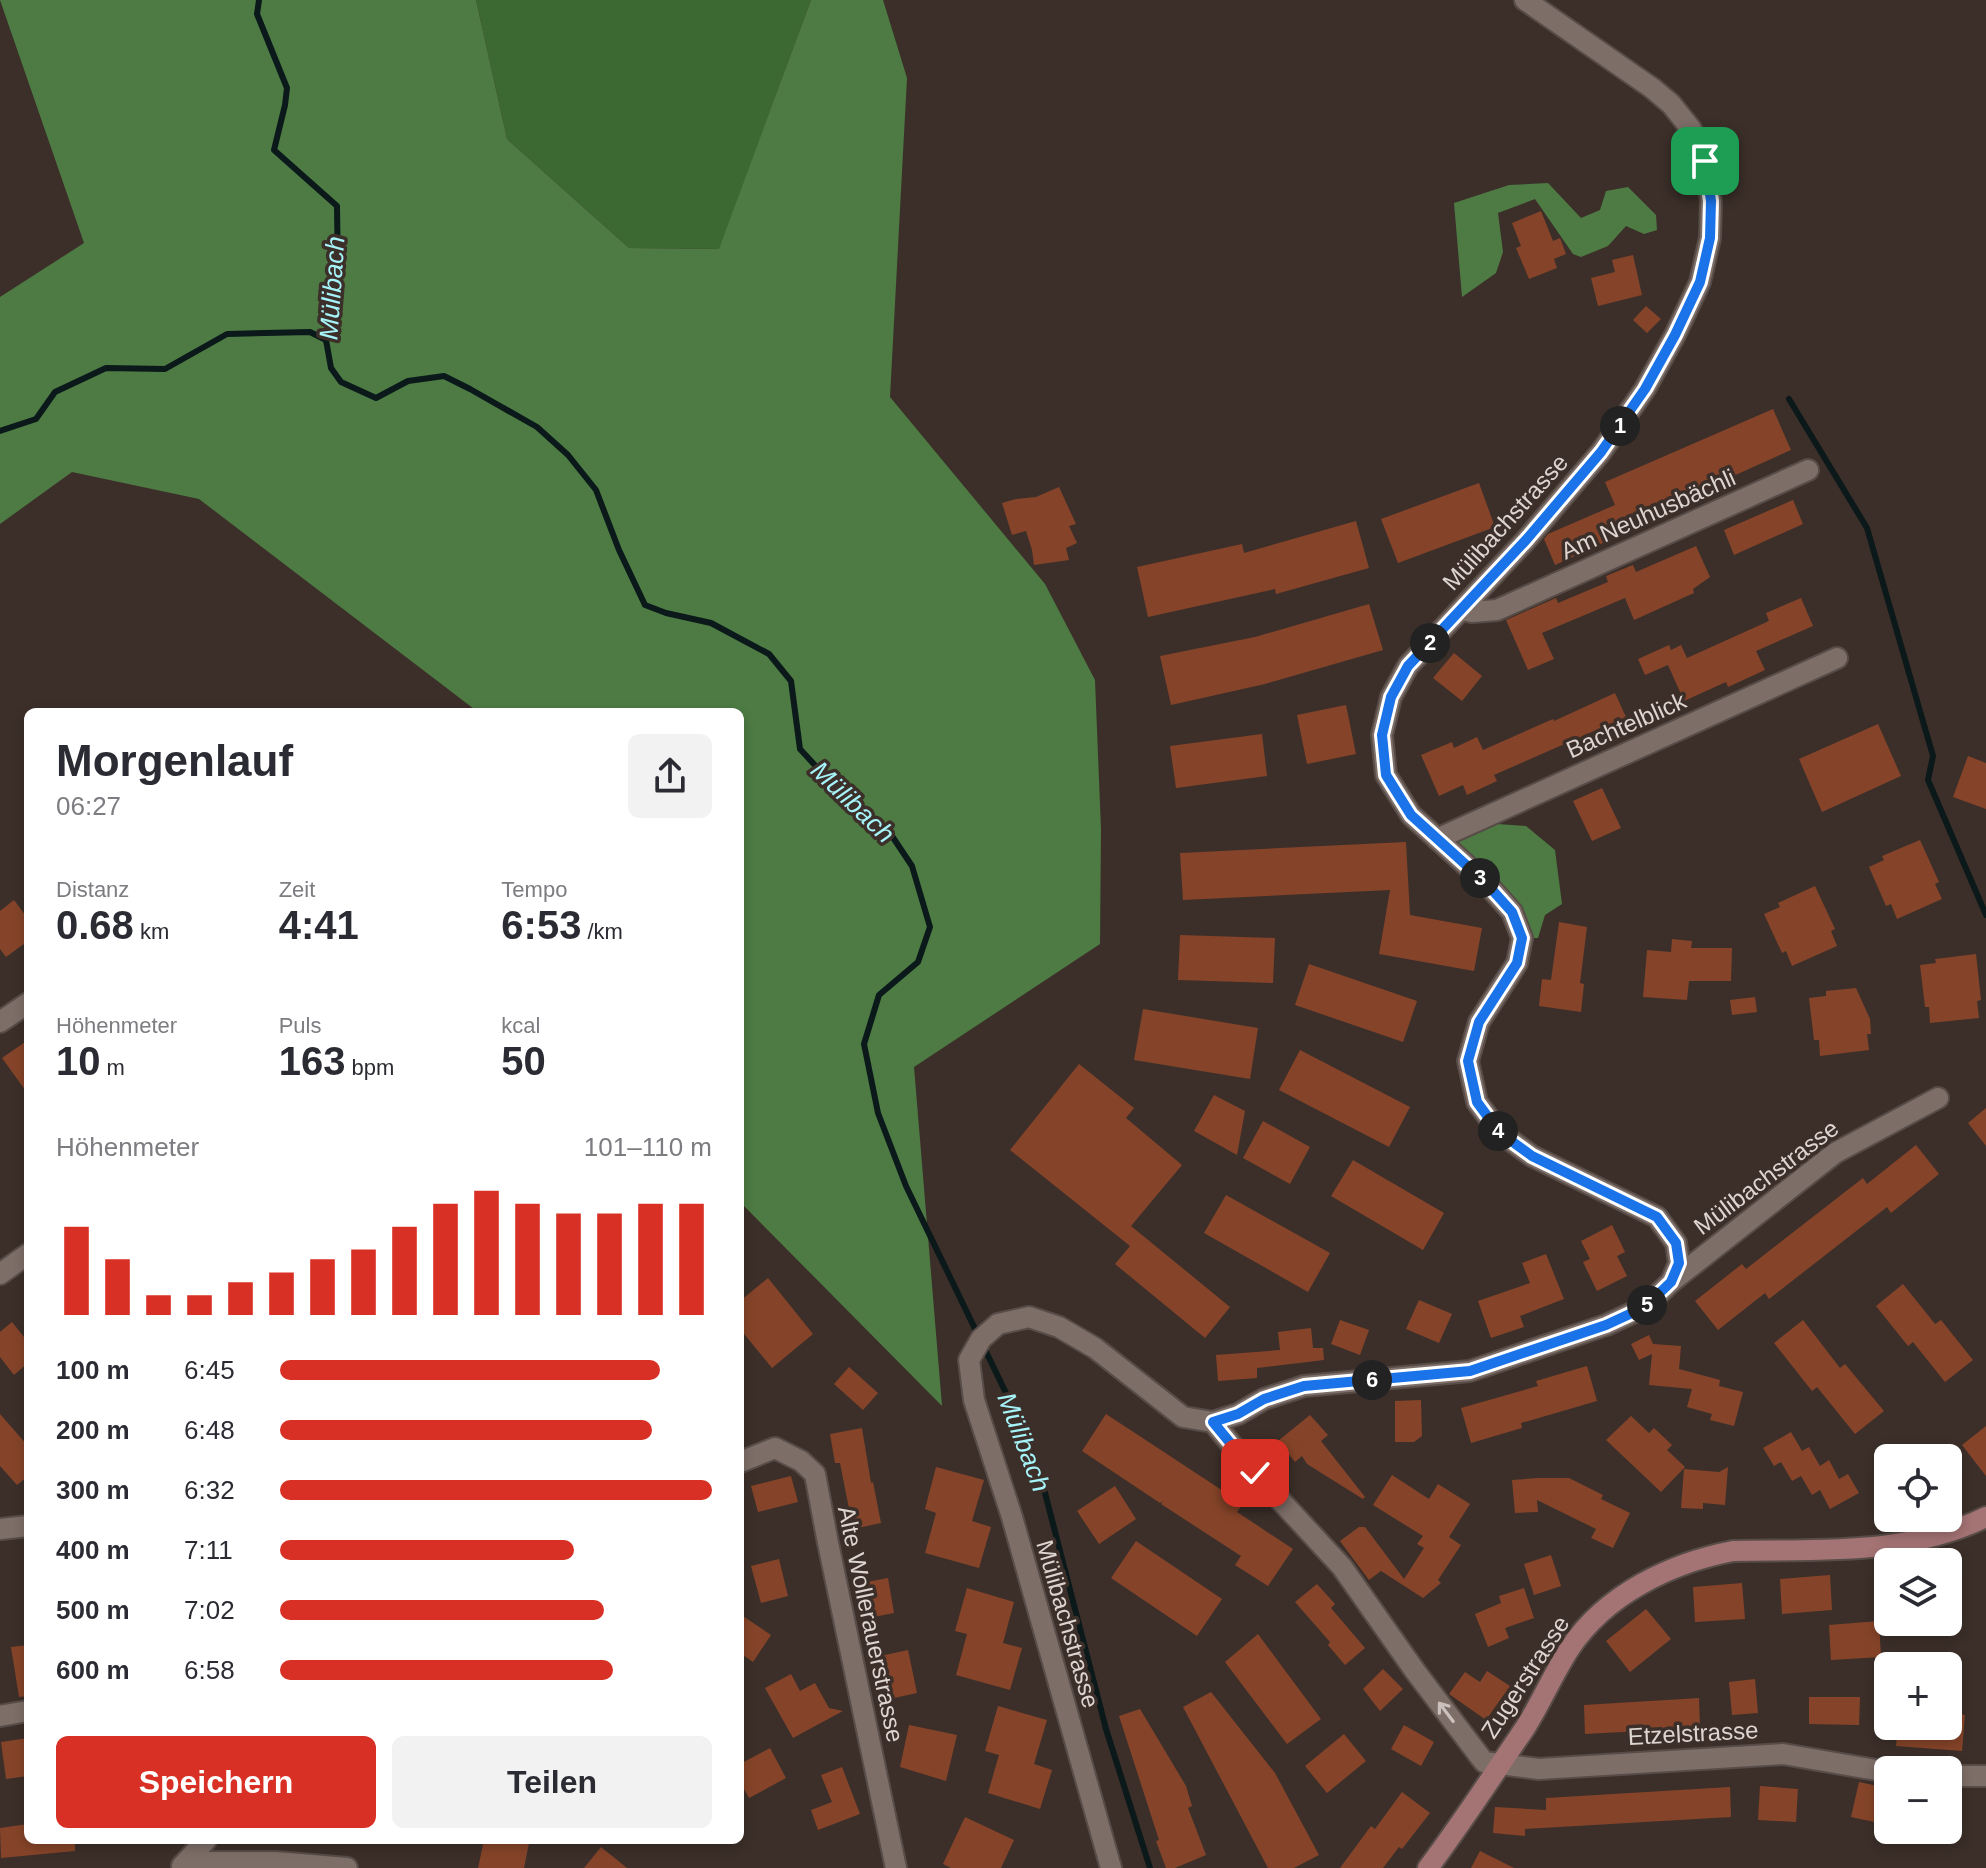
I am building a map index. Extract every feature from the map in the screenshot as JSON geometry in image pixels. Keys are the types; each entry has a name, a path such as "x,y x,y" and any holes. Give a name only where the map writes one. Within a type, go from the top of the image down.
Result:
{"main road":[{"name":"Zugerstrasse","path":"1428,1868 1526,1726 1570,1647 1589,1625 1622,1596 1663,1572 1712,1555 1733,1551 1904,1544 1963,1528 1986,1517"}],"street":[{"name":"Mülibachstrasse","path":"1525,0 1652,88 1671,104 1691,129 1705,161 1711,201 1710,238 1700,282 1675,335 1645,389 1601,452 1526,540 1408,666 1391,697 1382,735 1386,775 1411,815 1486,883 1512,912 1522,938 1517,963 1479,1022 1468,1061 1477,1102 1499,1132 1532,1156 1657,1217 1676,1243 1679,1263 1671,1282"},
{"name":"Am Neuhusbächli","path":"1462,610 1497,610 1808,470"},
{"name":"Bachtelblick","path":"1437,839 1837,658"},
{"path":"0,1022 24,1006"},
{"name":"Mülibachstrasse","path":"1111,1868 1012,1517 974,1400 969,1360 981,1339 998,1324 1029,1317 1059,1327 1095,1348 1183,1417 1213,1422 1238,1414 1264,1399 1304,1386 1470,1371 1606,1325 1645,1307 1671,1282 1835,1153 1938,1098"},
{"path":"0,1274 24,1257"},
{"path":"1213,1422 1255,1473 1342,1567 1484,1762 1499,1764"},
{"name":"Alte Wollerauerstrasse","path":"744,1460 775,1448 801,1461 815,1474 896,1868"},
{"path":"0,1529 24,1526"},
{"path":"0,1716 24,1712"},
{"name":"Etzelstrasse","path":"1499,1764 1539,1769 1783,1754 1874,1770"},
{"path":"1962,1776 1986,1776"},
{"path":"184,1865 202,1844"},
{"path":"184,1865 276,1862 347,1868"}],"green space":[{"path":"0,0 476,0 507,139 629,248 719,249 811,0 883,0 907,78 890,397 1045,584 1095,680 1101,829 1100,944 914,1067 942,1406 744,1206 744,708 473,708 199,499 72,472 0,524 0,297 84,243"},
{"path":"476,0 811,0 720,249 629,248 507,139"},
{"path":"1548,183 1581,218 1600,210 1606,191 1628,187 1656,215 1657,230 1644,234 1626,226 1608,246 1581,257 1573,254 1535,199 1498,213 1503,252 1496,273 1462,297 1454,203 1509,185"},
{"path":"1468,822 1526,826 1555,850 1562,904 1545,915 1538,938 1522,938 1441,843"}],"building":[{"path":"1541,211 1553,241 1560,238 1566,254 1554,259 1557,268 1529,279 1516,248 1521,246 1512,223"},
{"path":"1633,255 1642,295 1598,306 1591,278 1615,272 1612,260"},
{"path":"1646,306 1661,319 1647,333 1633,320"},
{"path":"1773,409 1791,450 1668,508 1670,512 1555,565 1544,539 1548,534 1615,505 1605,482"},
{"path":"1479,483 1495,527 1398,563 1381,519"},
{"path":"1059,487 1076,524 1069,526 1077,543 1066,548 1069,560 1034,565 1026,531 1012,535 1002,503 1036,497"},
{"path":"1793,500 1803,524 1734,555 1724,530"},
{"path":"1356,521 1369,568 1276,594 1275,589 1148,617 1137,567 1242,544 1244,553"},
{"path":"1696,546 1710,577 1693,589 1694,593 1634,620 1625,598 1542,633 1554,659 1528,670 1506,620 1556,598 1558,603 1608,582 1606,576 1633,565 1636,572"},
{"path":"1801,598 1813,626 1756,651 1765,670 1728,687 1726,682 1684,701 1668,665 1645,675 1638,659 1669,645 1671,650 1681,645 1687,658 1769,621 1766,613"},
{"path":"1369,604 1383,650 1265,684 1171,705 1160,656 1255,637"},
{"path":"1454,653 1482,676 1462,701 1433,678"},
{"path":"1615,693 1626,717 1494,775 1497,781 1467,795 1463,785 1439,796 1421,755 1452,742 1454,748 1477,737 1483,750"},
{"path":"1346,705 1356,754 1307,764 1297,715"},
{"path":"1878,724 1901,776 1822,812 1799,759"},
{"path":"1262,734 1267,776 1176,788 1170,746"},
{"path":"1968,756 1986,763 1986,809 1953,797"},
{"path":"1602,788 1621,828 1592,841 1573,801"},
{"path":"1920,840 1939,882 1935,884 1942,899 1897,919 1891,904 1886,906 1869,867 1884,860 1882,856"},
{"path":"1406,842 1410,915 1482,928 1474,971 1379,954 1390,890 1183,900 1180,853"},
{"path":"1815,886 1835,929 1831,931 1837,946 1792,966 1786,951 1782,953 1764,914 1780,907 1778,903"},
{"path":"14,900 24,914 24,944 6,957 0,949 0,911"},
{"path":"1559,922 1587,927 1580,983 1584,984 1581,1012 1539,1006 1542,979 1551,980"},
{"path":"1180,935 1275,938 1273,983 1178,980"},
{"path":"1672,939 1692,941 1691,948 1732,948 1731,981 1689,981 1687,1000 1643,997 1647,950 1671,952"},
{"path":"1976,954 1981,1000 1977,1001 1979,1018 1930,1023 1920,965 1936,963 1935,959"},
{"path":"1309,964 1417,1001 1403,1042 1295,1005"},
{"path":"1856,988 1870,1019 1871,1034 1867,1034 1869,1050 1820,1056 1819,1040 1814,1040 1809,998 1826,996 1826,991"},
{"path":"1755,997 1757,1012 1732,1015 1730,1000"},
{"path":"1143,1009 1258,1028 1250,1079 1134,1060"},
{"path":"24,1043 24,1088 2,1058"},
{"path":"1300,1050 1410,1107 1389,1147 1279,1090"},
{"path":"1079,1064 1134,1108 1126,1118 1182,1165 1131,1226 1230,1307 1205,1338 1115,1264 1130,1246 1010,1150"},
{"path":"1214,1095 1245,1111 1237,1155 1194,1131"},
{"path":"1986,1108 1986,1146 1968,1123"},
{"path":"1263,1121 1310,1147 1290,1184 1243,1158"},
{"path":"1916,1145 1939,1174 1891,1213 1887,1207 1769,1299 1765,1293 1718,1330 1695,1301 1742,1264 1746,1269 1863,1178 1867,1184"},
{"path":"1353,1160 1444,1213 1423,1250 1331,1196"},
{"path":"1226,1195 1330,1253 1308,1292 1204,1233"},
{"path":"1612,1225 1625,1252 1617,1256 1627,1276 1597,1291 1583,1262 1590,1259 1581,1241"},
{"path":"1546,1254 1564,1299 1520,1316 1524,1327 1491,1338 1478,1301 1530,1283 1522,1263"},
{"path":"768,1278 813,1334 772,1368 744,1334 744,1298"},
{"path":"1903,1284 1935,1324 1941,1320 1973,1360 1945,1382 1913,1342 1908,1346 1876,1306"},
{"path":"1419,1300 1452,1314 1439,1343 1406,1329"},
{"path":"1340,1320 1369,1330 1360,1355 1331,1344"},
{"path":"1803,1320 1840,1368 1845,1364 1884,1411 1855,1434 1817,1387 1812,1391 1774,1343"},
{"path":"12,1322 24,1337 24,1366 14,1375 0,1357 0,1332"},
{"path":"1311,1328 1313,1348 1323,1348 1324,1360 1257,1368 1257,1378 1218,1381 1216,1355 1280,1350 1278,1332"},
{"path":"1649,1335 1653,1344 1681,1346 1679,1369 1720,1380 1719,1386 1743,1392 1734,1426 1710,1420 1712,1414 1687,1407 1692,1389 1649,1385 1652,1354 1639,1360 1631,1344"},
{"path":"1587,1366 1597,1401 1521,1423 1522,1428 1471,1443 1461,1408 1538,1386 1536,1381"},
{"path":"849,1367 878,1393 863,1410 834,1384"},
{"path":"1421,1400 1422,1436 1414,1442 1395,1442 1395,1401"},
{"path":"0,1414 24,1441 24,1479 17,1485 0,1466"},
{"path":"1106,1414 1243,1504 1237,1512 1293,1549 1268,1586 1235,1565 1241,1556 1161,1504 1163,1501 1160,1503 1082,1451"},
{"path":"1310,1415 1328,1435 1321,1441 1365,1497 1363,1499 1307,1464 1302,1456 1295,1462 1278,1441"},
{"path":"1631,1416 1649,1433 1654,1428 1672,1445 1667,1450 1685,1467 1661,1492 1606,1440"},
{"path":"1986,1426 1986,1476 1962,1445"},
{"path":"862,1428 881,1523 853,1529 840,1463 835,1463 830,1434"},
{"path":"1791,1432 1802,1451 1809,1447 1820,1466 1829,1460 1839,1479 1848,1474 1859,1493 1830,1509 1820,1490 1812,1495 1801,1476 1792,1481 1781,1462 1774,1466 1763,1448"},
{"path":"936,1467 984,1480 972,1521 991,1527 979,1568 925,1553 936,1513 925,1509"},
{"path":"1728,1467 1725,1505 1703,1503 1703,1509 1681,1508 1684,1469 1719,1472"},
{"path":"1392,1475 1429,1499 1438,1484 1470,1504 1449,1537 1461,1545 1438,1580 1441,1583 1423,1598 1381,1571 1369,1580 1340,1541 1359,1527 1365,1527 1404,1579 1424,1548 1417,1544 1423,1536 1373,1505"},
{"path":"791,1476 798,1502 758,1512 751,1486"},
{"path":"1569,1478 1630,1513 1613,1548 1591,1538 1596,1529 1537,1500 1538,1512 1515,1513 1512,1480"},
{"path":"1115,1486 1136,1519 1099,1544 1077,1511"},
{"path":"1136,1541 1222,1599 1197,1636 1111,1578"},
{"path":"1551,1555 1561,1586 1534,1595 1524,1564"},
{"path":"779,1559 788,1596 761,1603 751,1566"},
{"path":"1830,1575 1832,1610 1782,1614 1780,1579"},
{"path":"888,1578 894,1613 868,1618 862,1583"},
{"path":"1742,1583 1745,1619 1695,1622 1693,1587"},
{"path":"1317,1584 1335,1604 1331,1608 1365,1648 1345,1665 1328,1645 1330,1642 1295,1602"},
{"path":"967,1588 1014,1602 1003,1643 1022,1648 1010,1690 956,1675 967,1634 955,1631"},
{"path":"1524,1588 1534,1618 1505,1628 1509,1638 1488,1647 1475,1614 1501,1603 1499,1596"},
{"path":"1646,1609 1671,1639 1630,1672 1606,1641"},
{"path":"744,1617 771,1635 753,1662 744,1656"},
{"path":"1874,1621 1874,1636 1880,1636 1881,1652 1874,1652 1874,1657 1831,1660 1829,1625"},
{"path":"1258,1634 1321,1719 1287,1744 1225,1662"},
{"path":"24,1645 24,1696 19,1697 11,1647"},
{"path":"908,1650 917,1693 885,1700 876,1657"},
{"path":"1383,1669 1403,1689 1380,1711 1363,1689"},
{"path":"1487,1671 1510,1686 1486,1720 1449,1694 1465,1672 1480,1682"},
{"path":"791,1674 800,1691 815,1683 829,1708 843,1711 793,1738 765,1688"},
{"path":"1755,1679 1758,1713 1732,1715 1729,1682"},
{"path":"1211,1692 1275,1773 1319,1855 1294,1868 1268,1868 1183,1707"},
{"path":"1809,1697 1860,1697 1859,1725 1809,1724"},
{"path":"1699,1698 1700,1728 1585,1734 1584,1705"},
{"path":"998,1706 1047,1720 1034,1764 1052,1770 1040,1809 988,1793 999,1755 985,1751"},
{"path":"1140,1709 1186,1786 1192,1806 1188,1808 1206,1855 1175,1868 1166,1868 1156,1841 1159,1840 1119,1716"},
{"path":"1962,1715 1965,1715 1962,1751 1896,1746 1897,1740 1962,1740"},
{"path":"909,1725 957,1735 946,1781 900,1767"},
{"path":"1404,1725 1434,1742 1421,1766 1391,1749"},
{"path":"1344,1734 1366,1761 1327,1793 1305,1766"},
{"path":"24,1739 24,1777 6,1779 1,1742"},
{"path":"770,1748 786,1778 749,1798 744,1789 744,1762"},
{"path":"842,1767 860,1814 818,1830 811,1810 832,1802 821,1775"},
{"path":"1859,1782 1874,1785 1874,1822 1851,1817"},
{"path":"1760,1786 1798,1789 1796,1822 1758,1820"},
{"path":"1730,1787 1731,1817 1525,1829 1525,1836 1493,1833 1495,1807 1546,1810 1546,1798"},
{"path":"1402,1792 1430,1813 1402,1849 1399,1847 1383,1868 1340,1868 1371,1826 1375,1829"},
{"path":"965,1817 1014,1840 1001,1868 951,1868 943,1864"},
{"path":"24,1825 24,1844 75,1844 75,1851 1,1858 0,1828"},
{"path":"483,1844 529,1844 524,1868 478,1868"},
{"path":"601,1847 627,1868 584,1868"},
{"path":"1480,1851 1514,1868 1471,1868"}],"waterway":[{"name":"Mülibach","path":"259,0 257,14 287,88 274,150 337,206 338,278 326,340 331,368 341,382 376,398 408,381 444,376 537,427 568,455 596,490 645,605 711,623 769,654 791,681 800,749 846,799 890,833 912,866 930,927 918,962 879,995 864,1044 878,1113 906,1186 1021,1424 1044,1489 1106,1729 1150,1868"},
{"path":"0,431 36,419 55,392 106,368 165,369 227,334 310,332 326,340"},
{"path":"1789,399 1867,528 1933,756 1928,780 1986,915"}],"route":[{"path":"1255,1473 1213,1422 1238,1414 1264,1399 1304,1386 1470,1371 1606,1325 1645,1307 1671,1282 1679,1263 1676,1243 1657,1217 1532,1156 1499,1132 1477,1102 1468,1061 1479,1022 1517,963 1522,938 1512,912 1486,883 1411,815 1386,775 1382,735 1391,697 1408,666 1526,540 1601,452 1645,389 1700,282 1710,238 1711,201 1705,161"}]}
